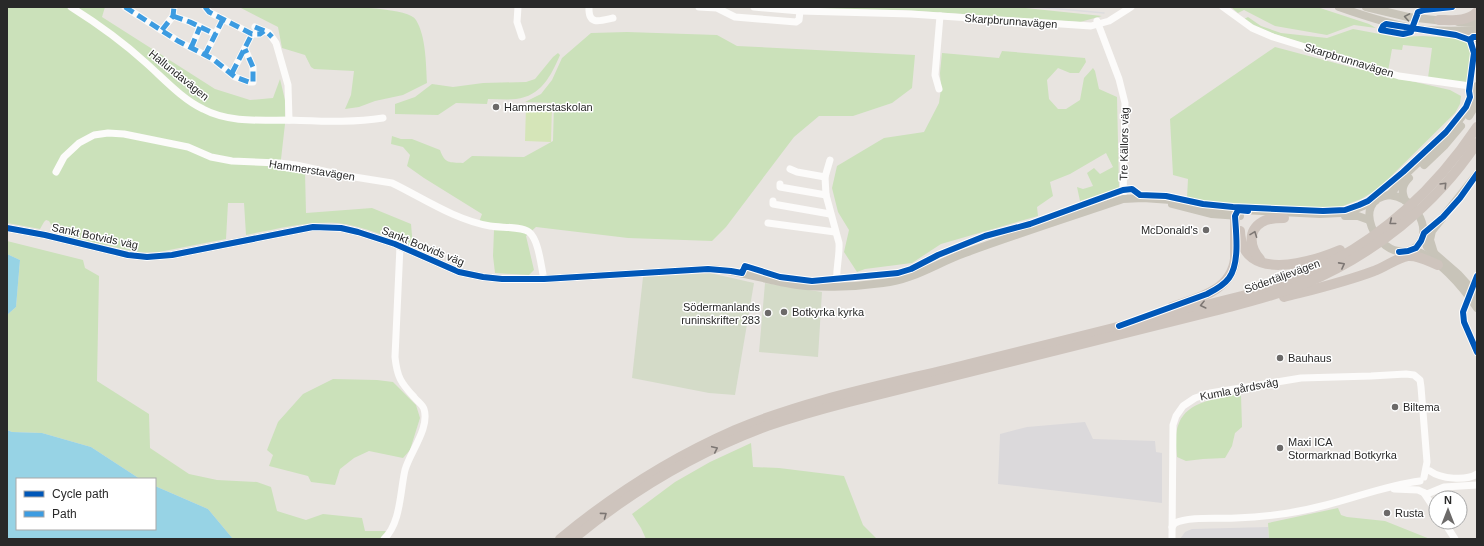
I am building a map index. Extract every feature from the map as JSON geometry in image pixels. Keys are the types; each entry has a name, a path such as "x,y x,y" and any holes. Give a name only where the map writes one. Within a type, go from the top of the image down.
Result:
{"highway":[{"path":"1440,25 1470,18 1477,12"},
{"path":"573,539 626,499 662,476 697,457 768,426 811,412 1258,292 1315,270 1333,261 1368,239 1402,213 1431,186 1463,148 1477,127"},
{"name":"Södertäljevägen","path":"1120,330 1214,311 1261,298 1303,284 1353,259 1402,226 1452,177 1477,143"},
{"path":"1238,214 1241,240 1246,251 1260,262 1268,265 1291,264 1317,259 1368,239"},
{"path":"560,539 584,519 622,492 659,469 694,449 736,430 766,419 847,394 1120,330 1207,294 1219,288 1230,277 1234,266 1238,214"},
{"path":"1268,265 1261,260 1253,249 1251,242 1252,236 1262,221 1284,218"},
{"path":"1373,272 1388,262 1396,251"},
{"path":"1214,311 1244,306 1331,285 1384,268 1401,258 1410,256 1438,265"}],"main road":[{"path":"1339,7 1381,21 1413,28 1477,23"},
{"path":"1366,7 1376,8 1408,18 1440,25 1467,33 1477,38"},
{"path":"1440,25 1477,30"},
{"path":"1399,197 1405,176 1459,120 1470,105 1477,87"},
{"path":"1399,197 1406,182 1449,140 1477,104"},
{"path":"1434,253 1430,236 1432,231 1460,198 1477,174"},
{"path":"1477,295 1458,274 1427,247 1419,215 1411,205 1399,197 1384,196 1375,201 1370,209 1369,220 1377,237 1382,243 1396,251 1412,250 1427,256 1458,283 1477,308"},
{"name":"Sankt Botvids väg","path":"7,228 45,235 128,255 147,257 172,255 313,227 328,227 352,230 400,246 449,269 483,278 544,278 708,269 732,270 797,285 837,286 883,283 905,279 963,253 1123,199 1143,198 1171,200 1238,214 1284,218 1324,218 1354,215 1369,220"},
{"name":"Sankt Botvids väg","path":"1238,214 1330,214 1351,211 1375,201"},
{"path":"1412,250 1419,244 1423,232 1443,217"}],"street":[{"name":"Hallundavägen","path":"71,7 110,33 186,98 203,109 220,116 236,118 327,121 370,120 383,118"},
{"path":"125,7 178,41 213,59 235,77 244,81 253,82 253,67 245,49"},
{"path":"162,30 173,16 174,7"},
{"path":"205,7 209,12 223,19 260,34 264,31 269,33 276,43 288,85 289,120"},
{"path":"518,7 517,22 522,37"},
{"path":"589,7 589,15 592,20 613,18"},
{"path":"699,7 716,8 735,17 796,22 799,20 800,10"},
{"name":"Skarpbrunnavägen","path":"754,7 940,16 1079,25 1109,21 1131,7"},
{"name":"Skarpbrunnavägen","path":"1097,23 1123,7"},
{"name":"Skarpbrunnavägen","path":"1220,7 1226,9 1243,23 1259,32 1374,68 1412,78 1477,87"},
{"path":"1361,15 1370,14 1376,8 1381,21"},
{"path":"173,16 215,34"},
{"path":"940,16 935,75 940,89"},
{"path":"205,55 223,19"},
{"name":"Tre Källors väg","path":"1097,23 1119,79 1125,103 1123,199"},
{"path":"191,48 200,28"},
{"path":"232,73 253,30"},
{"name":"Hammerstavägen","path":"56,172 64,157 79,143 94,135 108,133 124,134 188,147 211,157 225,160 279,163 342,175 379,180 392,183 466,219 490,226 522,229 528,232 534,240 541,261 544,278"},
{"path":"830,160 825,177 826,195 840,251 836,272 837,286"},
{"path":"790,169 797,172 825,177"},
{"path":"780,184 780,187 826,195"},
{"path":"773,201 773,204 830,214"},
{"path":"768,223 835,232"},
{"path":"384,539 393,527 405,471 421,434 425,419 424,408 399,380 396,368 395,357 400,246"},
{"name":"Kumla gårdsväg","path":"1172,539 1173,425 1183,406 1195,398 1210,393 1300,378 1406,374 1414,375 1420,380 1427,462"},
{"path":"1427,462 1433,476 1435,490 1444,487 1477,485"},
{"path":"1427,462 1420,487 1428,500"},
{"path":"1172,527 1180,520 1188,519 1266,517 1280,515 1326,506 1428,476 1449,478 1468,477 1477,474"},
{"path":"1433,476 1452,481 1475,478"},
{"path":"1387,488 1423,492 1428,494"},
{"path":"1449,530 1455,539"}],"shaded area":[{"path":"1085,422 1093,439 1155,441 1156,452 1162,453 1162,503 998,484 1000,434 1027,427"},
{"path":"1268,527 1269,539 1180,539 1185,532 1192,529"}],"green space":[{"path":"333,6 387,10 406,14 416,20 422,34 425,50 427,83 403,95 375,101 359,107 345,109 351,95 354,71 314,69 311,67 305,55 282,48 278,27 239,7"},
{"path":"7,7 105,7 102,17 215,89 250,100 273,98 280,79 285,100 285,124 280,168 305,172 306,213 372,208 411,224 413,247 367,230 337,223 303,224 246,235 244,203 228,203 226,239 159,252 141,253 73,238 55,232 49,221 46,220 40,229 7,223"},
{"path":"777,7 1015,7 1102,16 1080,22 902,10 798,9"},
{"path":"1231,7 1317,7 1369,24 1376,28 1354,25 1327,35 1275,26 1244,10 1238,13"},
{"path":"1248,17 1261,26 1281,33 1327,38 1353,29 1396,37 1423,36 1455,38 1468,41 1476,53 1476,66 1473,80 1465,83 1428,78 1432,48 1403,45 1402,50 1392,49 1388,71 1253,27 1244,19"},
{"path":"627,32 717,35 737,46 915,55 912,88 892,103 853,116 819,116 794,137 726,227 712,241 628,238 536,227 526,236 534,270 529,275 495,273 493,256 494,230 478,225 482,214 407,166 410,155 403,147 391,144 392,136 401,139 412,139 440,150 444,158 451,162 463,163 472,156 524,157 553,141 554,103 525,102 541,94 552,80 562,58 591,33"},
{"path":"1275,47 1354,68 1450,90 1461,96 1460,104 1455,113 1378,189 1361,199 1343,206 1321,211 1222,205 1187,198 1188,179 1173,175 1170,119"},
{"path":"1002,51 1085,58 1086,62 1079,73 1070,73 1058,68 1047,80 1049,99 1058,109 1066,109 1080,100 1084,78 1093,68 1099,89 1117,97 1119,188 1080,201 1077,187 1083,189 1093,186 1087,173 1094,168 1100,174 1113,167 1106,153 1070,174 1050,182 1053,196 1037,207 1038,216 941,244 912,263 865,269 857,272 844,252 849,230 838,212 832,188 837,166 884,138 924,132 939,103 942,53 999,58"},
{"path":"558,53 560,55 557,63 544,84 532,94 525,97 516,99 488,99 487,104 456,103 438,115 395,114 395,104 415,97 432,84 453,87 483,83 526,82 535,79"},
{"path":"526,105 552,105 551,142 525,141"},
{"path":"7,241 83,260 85,268 99,276 97,381 149,414 150,448 189,474 217,480 257,482 271,487 277,511 306,520 323,514 362,518 365,531 386,531 380,539 233,539 208,509 156,486 156,478 138,478 91,447 42,433 12,432 7,430 7,315 16,307 20,260 7,254"},
{"path":"710,273 754,283 735,395 709,393 632,378 643,277"},
{"path":"765,283 822,292 818,357 759,352"},
{"path":"333,379 393,382 416,405 420,418 410,450 403,458 369,451 354,458 340,469 335,485 311,482 308,476 269,466 273,455 267,450 278,422 303,394"},
{"path":"1237,394 1241,395 1242,427 1235,433 1232,446 1225,458 1186,461 1177,457 1176,431 1183,416 1196,405"},
{"path":"751,443 753,467 779,468 844,476 863,525 877,539 646,539 632,514 675,482 710,462"},
{"path":"1338,508 1341,515 1385,521 1430,539 1269,539 1268,523"}],"water":[{"path":"7,254 20,260 16,307 7,315"},
{"path":"7,430 12,432 42,433 91,447 138,478 16,478 16,530 156,530 156,486 208,509 233,539 7,539"}],"railway":[{"path":"1038,7 1104,13"}],"marked path":[{"path":"125,7 178,41 213,59 235,77 253,82 253,67 245,49"},
{"path":"162,30 173,16 174,7"},
{"path":"205,7 209,12 252,34 260,34 264,31"},
{"path":"173,16 215,34"},
{"path":"205,55 223,19"},
{"path":"191,48 200,27"},
{"path":"255,27 267,32 272,37"},
{"path":"232,73 252,34"}],"cycle path":[{"path":"1452,7 1418,12 1417,15 1411,31 1411,32 1403,34 1381,30 1386,24 1456,35 1470,40 1473,37 1477,37"},
{"path":"7,228 45,235 128,255 147,257 172,255 313,227 341,228 395,244 459,272 502,279 544,279 708,269 742,273 745,266 780,277 812,281 898,273 911,269 938,255 985,236 1030,224 1123,190 1132,189 1140,195 1166,196 1203,204 1233,207 1323,211 1345,210 1359,205 1368,201 1403,172 1446,132 1466,107 1470,97 1469,91 1474,53 1470,40"},
{"path":"1399,252 1416,248 1424,233 1443,217 1460,198 1477,174"},
{"path":"1119,326 1207,294 1225,283 1229,278 1235,264 1235,216 1238,210 1248,211"},
{"path":"1477,276 1463,312 1464,322 1477,352"}],"place":[{"name":"Hammerstaskolan","path":"496,107"},
{"name":"McDonald's","path":"1206,230"},
{"name":"Botkyrka kyrka","path":"784,312"},
{"name":"Södermanlands runinskrifter 283","path":"768,313"},
{"name":"Bauhaus","path":"1280,358"},
{"name":"Biltema","path":"1395,407"},
{"name":"Maxi ICA Stormarknad Botkyrka","path":"1280,448"},
{"name":"Rusta","path":"1387,513"}]}
